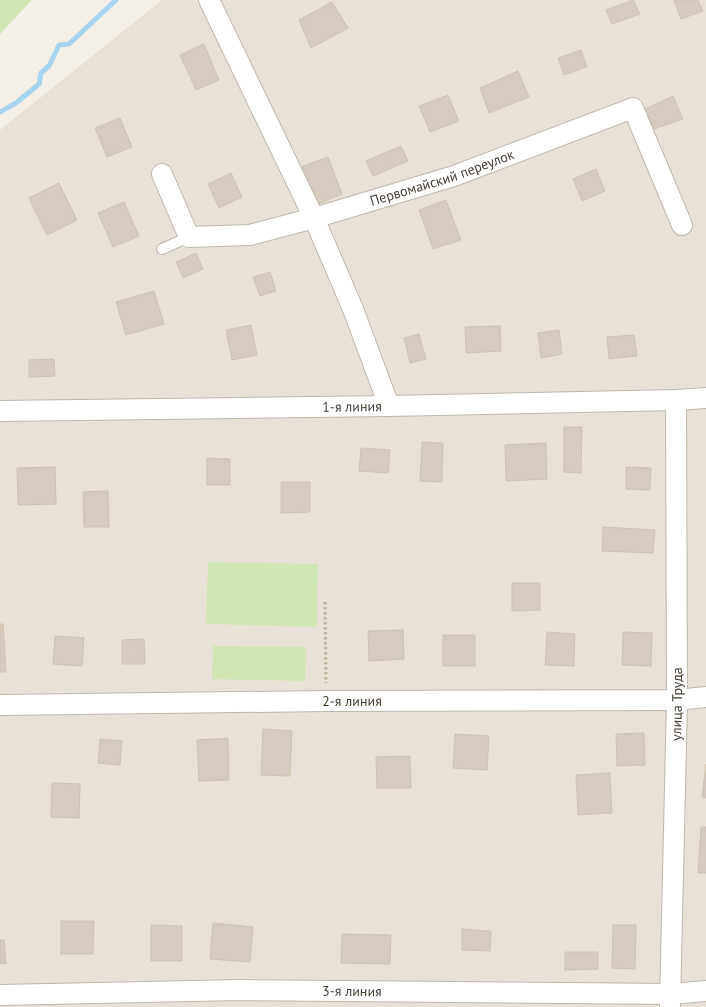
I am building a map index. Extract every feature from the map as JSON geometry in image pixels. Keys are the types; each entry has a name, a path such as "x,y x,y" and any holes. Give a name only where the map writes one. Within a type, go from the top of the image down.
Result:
{"street":[{"path":"209,0 314,218 353,309 389,406"},
{"name":"Первомайский переулок","path":"189,237 250,236 314,218 454,176 632,108 682,224"},
{"path":"162,174 189,237"},
{"name":"1-я линия","path":"0,411 389,406 706,398"},
{"name":"улица Труда","path":"670,1000 677,700 676,400"},
{"name":"2-я линия","path":"0,705 327,701 677,700 706,697"},
{"name":"3-я линия","path":"0,995 240,990 670,1000 706,991"}],"lane":[{"path":"162,250 189,237"}],"path":[{"path":"325,602 327,701"}],"shaded area":[{"path":"162,0 706,0 706,1007 0,1007 0,130"}],"green space":[{"path":"0,0 32,0 0,34"},
{"path":"208,562 318,564 317,627 206,624"},
{"path":"213,646 306,647 305,681 212,679"}],"building":[{"path":"633,0 640,14 612,24 606,10"},
{"path":"674,0 698,0 703,11 681,19"},
{"path":"332,2 348,28 311,48 299,20"},
{"path":"204,44 219,80 196,90 180,55"},
{"path":"581,50 587,67 564,75 558,58"},
{"path":"518,71 529,97 489,113 480,88"},
{"path":"448,95 459,121 430,132 419,106"},
{"path":"673,96 683,119 654,129 645,109"},
{"path":"120,118 132,147 107,157 95,128"},
{"path":"401,146 408,161 373,176 366,161"},
{"path":"328,157 342,194 316,205 301,167"},
{"path":"596,169 605,191 582,201 573,179"},
{"path":"231,173 242,197 219,208 208,184"},
{"path":"59,183 77,220 47,235 29,198"},
{"path":"446,200 461,240 433,249 419,210"},
{"path":"124,202 139,236 113,247 98,213"},
{"path":"196,253 203,269 183,278 176,262"},
{"path":"270,272 276,291 260,296 253,277"},
{"path":"154,291 164,324 126,335 116,302"},
{"path":"251,325 257,355 232,360 226,330"},
{"path":"500,326 501,351 466,353 465,327"},
{"path":"559,330 562,354 541,358 538,333"},
{"path":"419,334 426,359 410,363 404,338"},
{"path":"634,335 637,356 609,359 607,337"},
{"path":"54,359 55,376 29,377 29,360"},
{"path":"564,427 582,427 581,473 564,472"},
{"path":"422,442 443,443 442,482 420,481"},
{"path":"546,443 547,479 506,481 505,445"},
{"path":"361,448 390,450 388,473 359,471"},
{"path":"207,458 230,459 230,485 207,485"},
{"path":"55,467 56,504 18,505 17,468"},
{"path":"626,467 651,468 650,490 626,489"},
{"path":"281,482 310,482 310,512 281,513"},
{"path":"108,491 109,527 84,527 83,492"},
{"path":"603,527 655,530 653,553 602,551"},
{"path":"512,583 540,583 540,610 512,611"},
{"path":"0,624 3,624 6,672 0,672"},
{"path":"403,630 404,659 369,661 368,631"},
{"path":"547,632 575,634 574,666 545,665"},
{"path":"623,632 652,633 651,666 622,665"},
{"path":"443,635 475,635 475,666 443,666"},
{"path":"55,636 84,638 82,666 53,664"},
{"path":"144,639 145,664 122,664 122,640"},
{"path":"263,729 292,731 290,776 261,775"},
{"path":"644,733 645,765 617,766 616,734"},
{"path":"455,734 489,736 487,770 453,768"},
{"path":"228,738 229,780 199,781 197,740"},
{"path":"100,739 122,741 120,765 98,763"},
{"path":"410,756 411,788 377,788 376,757"},
{"path":"706,764 706,798 702,797"},
{"path":"610,773 612,813 578,815 576,775"},
{"path":"52,783 80,784 79,818 51,817"},
{"path":"701,827 706,827 706,873 698,873"},
{"path":"61,921 94,921 93,954 61,954"},
{"path":"213,923 253,927 250,962 210,959"},
{"path":"151,925 182,926 182,961 151,961"},
{"path":"613,925 636,925 635,969 612,968"},
{"path":"462,929 491,931 490,951 462,950"},
{"path":"342,934 391,935 390,964 341,963"},
{"path":"0,940 4,940 6,964 0,963"},
{"path":"565,952 598,952 598,969 565,970"}],"waterway":[{"path":"0,112 16,103 39,84 41,73 49,66 59,45 69,44 116,0"}]}
